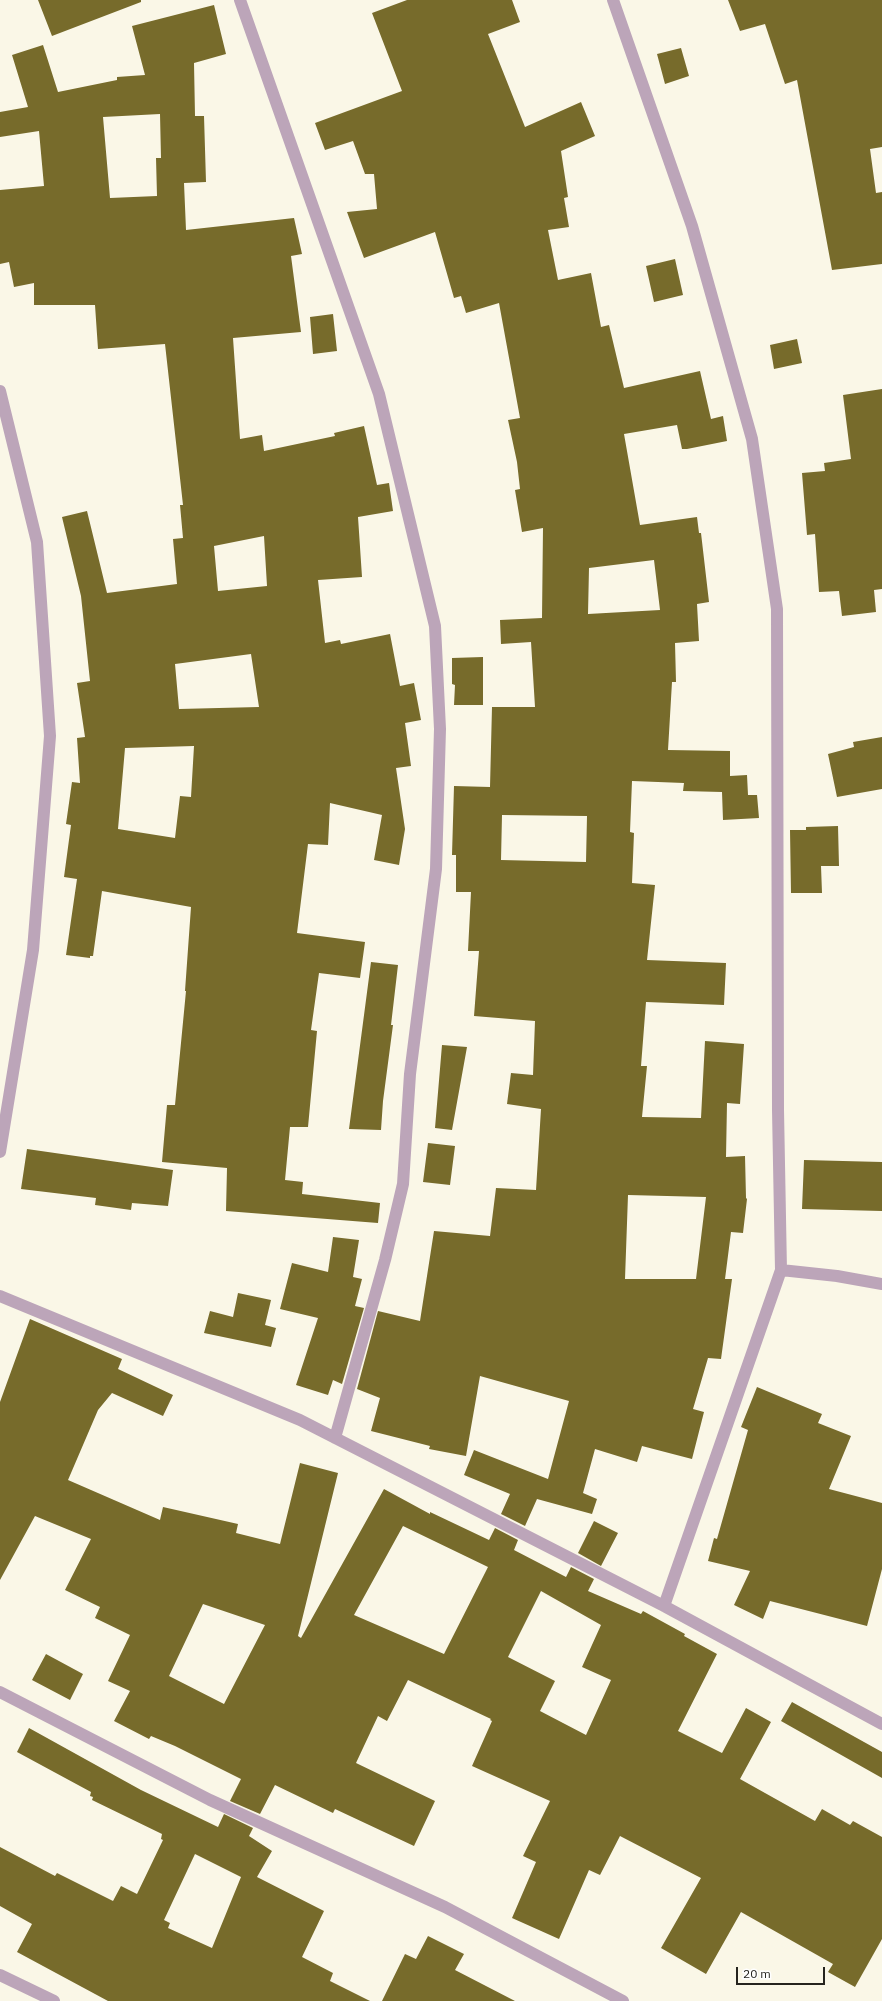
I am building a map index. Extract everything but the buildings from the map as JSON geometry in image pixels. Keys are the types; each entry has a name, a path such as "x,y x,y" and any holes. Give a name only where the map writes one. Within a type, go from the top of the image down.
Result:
{"street":[{"path":"240,0 379,394 436,626 440,730 436,868 410,1074 403,1184 385,1260 335,1438"},
{"path":"613,0 692,226 752,439 777,609 778,1110 781,1270 664,1606"},
{"path":"0,391 37,542 50,736 33,950 0,1152"},
{"path":"781,1270 837,1276 882,1284"},
{"path":"0,1296 300,1420 664,1606 882,1724"},
{"path":"0,1692 210,1800 445,1907 623,2001"},
{"path":"0,1975 54,2001"}]}
